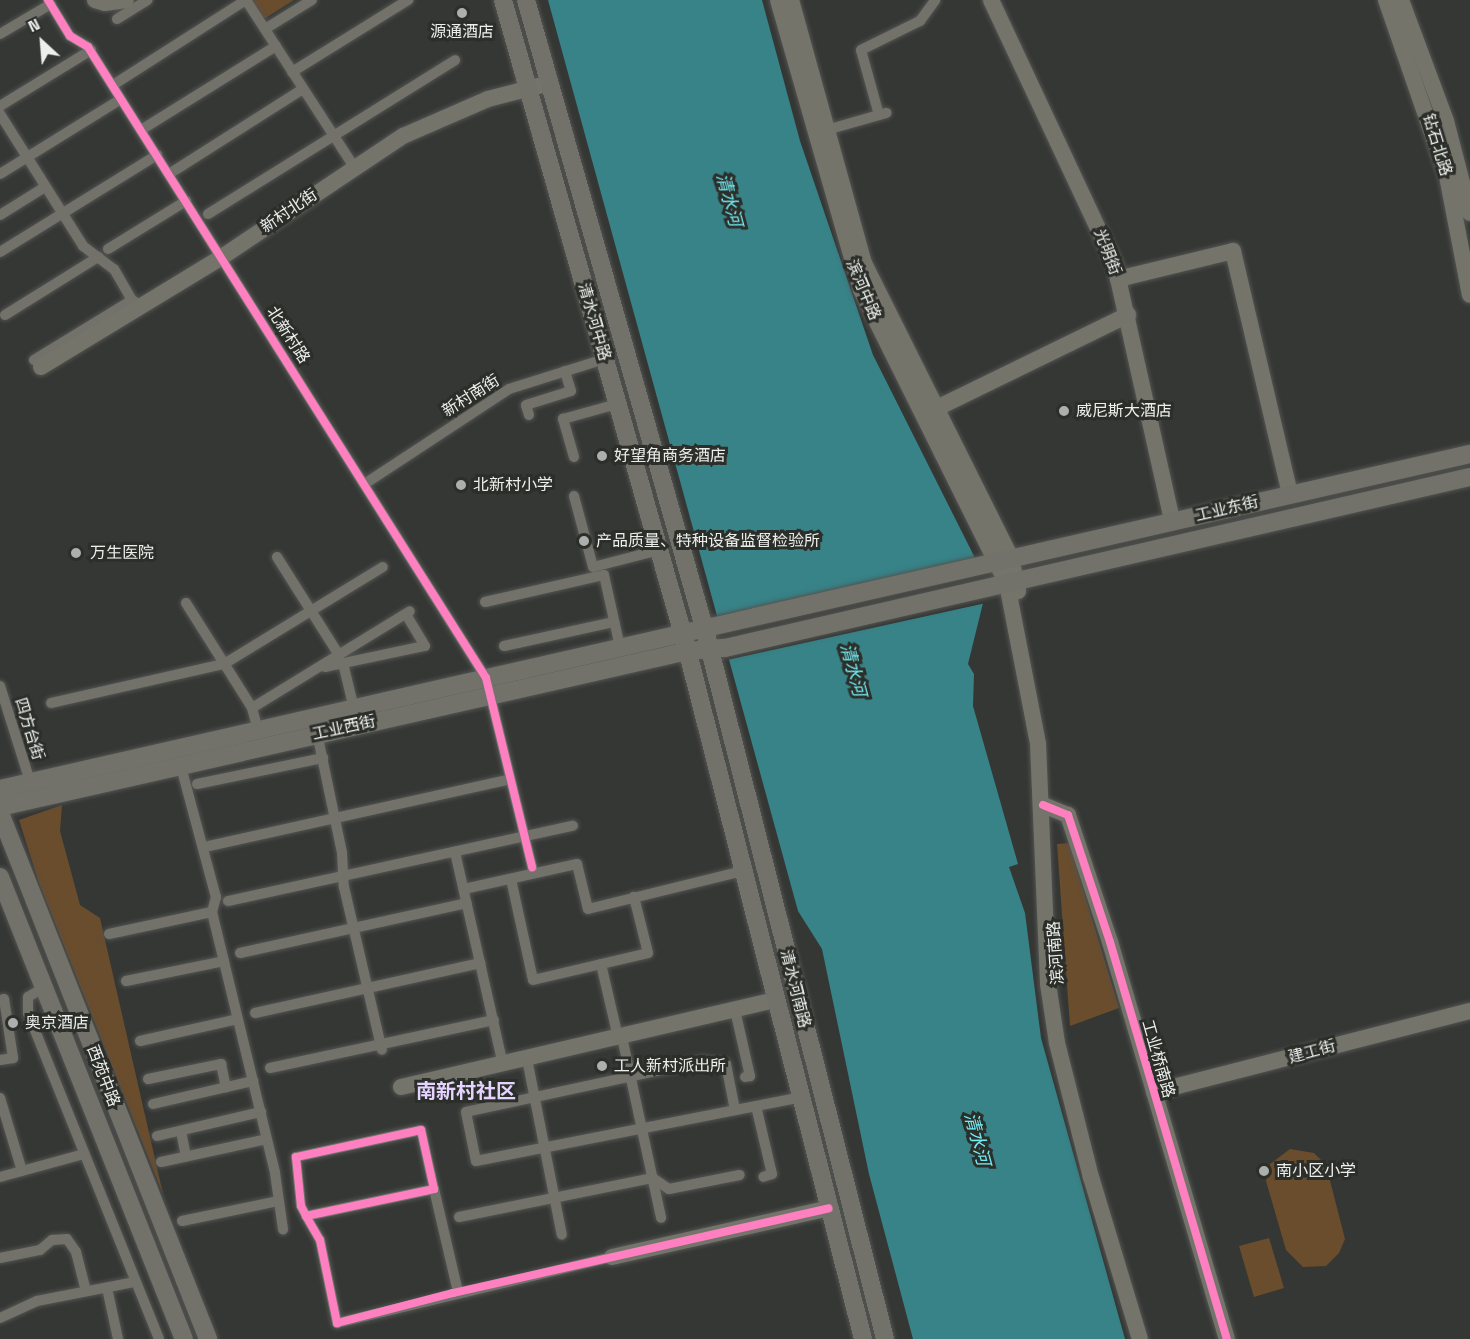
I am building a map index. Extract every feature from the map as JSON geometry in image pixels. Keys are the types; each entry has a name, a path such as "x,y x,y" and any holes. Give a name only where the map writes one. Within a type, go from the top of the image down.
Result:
{"main road":[{"name":"清水河中路","path":"502,0 686,643"},
{"name":"清水河中路","path":"526,0 700,613 715,645"},
{"name":"工业东街","path":"715,645 997,561 1470,454"},
{"name":"工业东街","path":"715,645 1004,584 1470,477"},
{"path":"645,641 666,629 676,608"},
{"name":"工业西街","path":"488,687 645,641 686,643"},
{"name":"工业西街","path":"0,789 30,781 178,756 488,687 652,659 686,643"},
{"path":"686,643 715,645"},
{"path":"686,643 715,645"},
{"name":"清水河南路","path":"686,643 863,1339"},
{"name":"清水河南路","path":"715,645 885,1339"},
{"path":"652,659 677,665 697,687"},
{"name":"工业西街","path":"260,738 317,734 356,716"},
{"name":"工业西街","path":"0,807 178,756"},
{"name":"西苑中路","path":"0,813 208,1339"},
{"name":"西苑中路","path":"0,877 184,1339"}],"street":[{"path":"95,0 105,3 126,0"},
{"path":"117,19 148,0"},
{"path":"112,85 246,0 354,167"},
{"path":"265,29 312,0"},
{"path":"292,72 408,0"},
{"name":"滨河中路","path":"778,0 849,219 872,281 935,409 997,561"},
{"name":"滨河中路","path":"790,0 820,132 861,290 997,561"},
{"path":"820,132 883,114 861,50 920,21 935,0"},
{"name":"光明街","path":"991,0 1084,196 1118,279 1128,315 1172,521"},
{"name":"钻石北路","path":"1386,0 1447,176 1470,295"},
{"name":"钻石北路","path":"1401,0 1446,121 1470,213"},
{"path":"0,34 50,2"},
{"name":"北新村路","path":"50,2 70,36 91,50 366,483 488,687 532,867"},
{"path":"141,130 276,46"},
{"path":"0,106 91,50"},
{"path":"208,214 455,60"},
{"name":"新村北街","path":"38,363 137,303 222,257 403,136 448,115 527,88 550,83"},
{"path":"169,174 303,89"},
{"path":"0,174 121,99"},
{"path":"0,114 83,246 114,269 137,303"},
{"path":"0,252 157,155"},
{"path":"0,215 45,188"},
{"path":"108,249 186,201"},
{"path":"1118,279 1233,251 1290,494"},
{"path":"5,315 98,257"},
{"path":"935,409 1128,315"},
{"name":"新村南街","path":"366,483 509,389 604,359"},
{"path":"529,414 526,405 571,391 565,371"},
{"path":"574,457 563,419 617,404"},
{"path":"574,496 594,567 659,550"},
{"path":"277,557 341,659 356,716"},
{"name":"滨河南路","path":"997,561 1004,584 1038,744 1046,806 1064,1038 1148,1339"},
{"path":"51,703 224,664 383,567"},
{"path":"485,602 604,575 620,647"},
{"path":"186,603 252,708 260,738"},
{"path":"252,708 315,669 341,659 425,646 408,613 341,659"},
{"path":"504,646 614,622"},
{"name":"四方台街","path":"0,686 30,781"},
{"path":"317,734 335,819 343,876 381,1047"},
{"path":"178,756 216,897 212,912 261,1112 283,1229"},
{"path":"196,784 323,758"},
{"path":"209,846 510,779"},
{"name":"滨河南路","path":"1046,806 1048,984 1057,1043 1140,1339"},
{"name":"工业桥南路","path":"1046,806 1068,814 1227,1339"},
{"path":"228,901 573,826"},
{"path":"455,852 503,1065"},
{"path":"464,889 577,864 588,909 743,871"},
{"path":"511,879 533,980 648,953 634,897"},
{"path":"240,953 467,903"},
{"path":"110,934 212,912"},
{"path":"126,981 224,961"},
{"path":"255,1013 481,963"},
{"path":"601,964 631,1077 661,1218"},
{"path":"43,988 28,997 26,1004 159,1339"},
{"path":"0,1000 4,999 13,1058 0,1060"},
{"path":"401,1087 776,1000"},
{"path":"735,1010 750,1076 745,1077"},
{"name":"建工街","path":"1154,1092 1470,1011"},
{"path":"140,1041 238,1019"},
{"path":"270,1068 381,1047 494,1020"},
{"path":"527,1059 562,1235"},
{"path":"735,1110 726,1064 703,1061 466,1112 476,1161 545,1148 801,1097"},
{"path":"148,1079 221,1064 226,1087"},
{"path":"153,1104 253,1081"},
{"path":"0,1098 22,1171"},
{"path":"756,1106 772,1174 763,1177"},
{"path":"157,1136 261,1112"},
{"path":"458,1292 421,1130 296,1157 300,1206 320,1239 337,1323 458,1292 830,1208"},
{"path":"181,1131 186,1156"},
{"path":"161,1162 267,1140"},
{"path":"0,1177 84,1154"},
{"path":"459,1217 652,1178 669,1189 740,1175"},
{"path":"306,1216 434,1189"},
{"path":"182,1221 279,1201"},
{"path":"0,1258 40,1250 52,1239 67,1239 76,1252 86,1291"},
{"path":"0,1318 23,1305 135,1282"},
{"path":"107,1287 118,1339"}],"shaded area":[{"path":"252,0 294,0 264,19"},
{"path":"62,805 60,831 80,905 100,918 163,1194 39,883 19,820"},
{"path":"1069,843 1119,1008 1070,1026 1057,844"},
{"path":"1290,1149 1314,1153 1326,1165 1345,1239 1339,1253 1326,1266 1303,1267 1286,1250 1266,1181 1270,1164"},
{"path":"1269,1238 1284,1288 1254,1297 1239,1246"}],"water":[{"name":"清水河","path":"548,0 762,0 800,141 873,355 974,556 984,599 968,664 974,674 973,706 1018,864 1009,867 1025,913 1041,1038 1125,1339 913,1339 869,1174 822,949 798,911"}],"pier":[{"path":"978,560 986,603 727,660 717,616"}],"cycle path":[{"path":"48,0 70,36 88,47 486,678 532,867"},
{"path":"1043,805 1068,815 1110,942 1227,1339"},
{"path":"306,1216 434,1189 421,1130 296,1157 301,1206 306,1216 320,1240 337,1323 453,1293 829,1208"}],"place":[{"name":"源通酒店","path":"462,13"},
{"name":"威尼斯大酒店","path":"1064,411"},
{"name":"好望角商务酒店","path":"602,456"},
{"name":"北新村小学","path":"461,485"},
{"name":"产品质量、特种设备监督检验所","path":"584,541"},
{"name":"万生医院","path":"76,553"},
{"name":"奥京酒店","path":"13,1023"},
{"name":"工人新村派出所","path":"602,1066"},
{"name":"南小区小学","path":"1264,1171"}],"district":[{"name":"南新村社区","path":"466,1091"}]}
